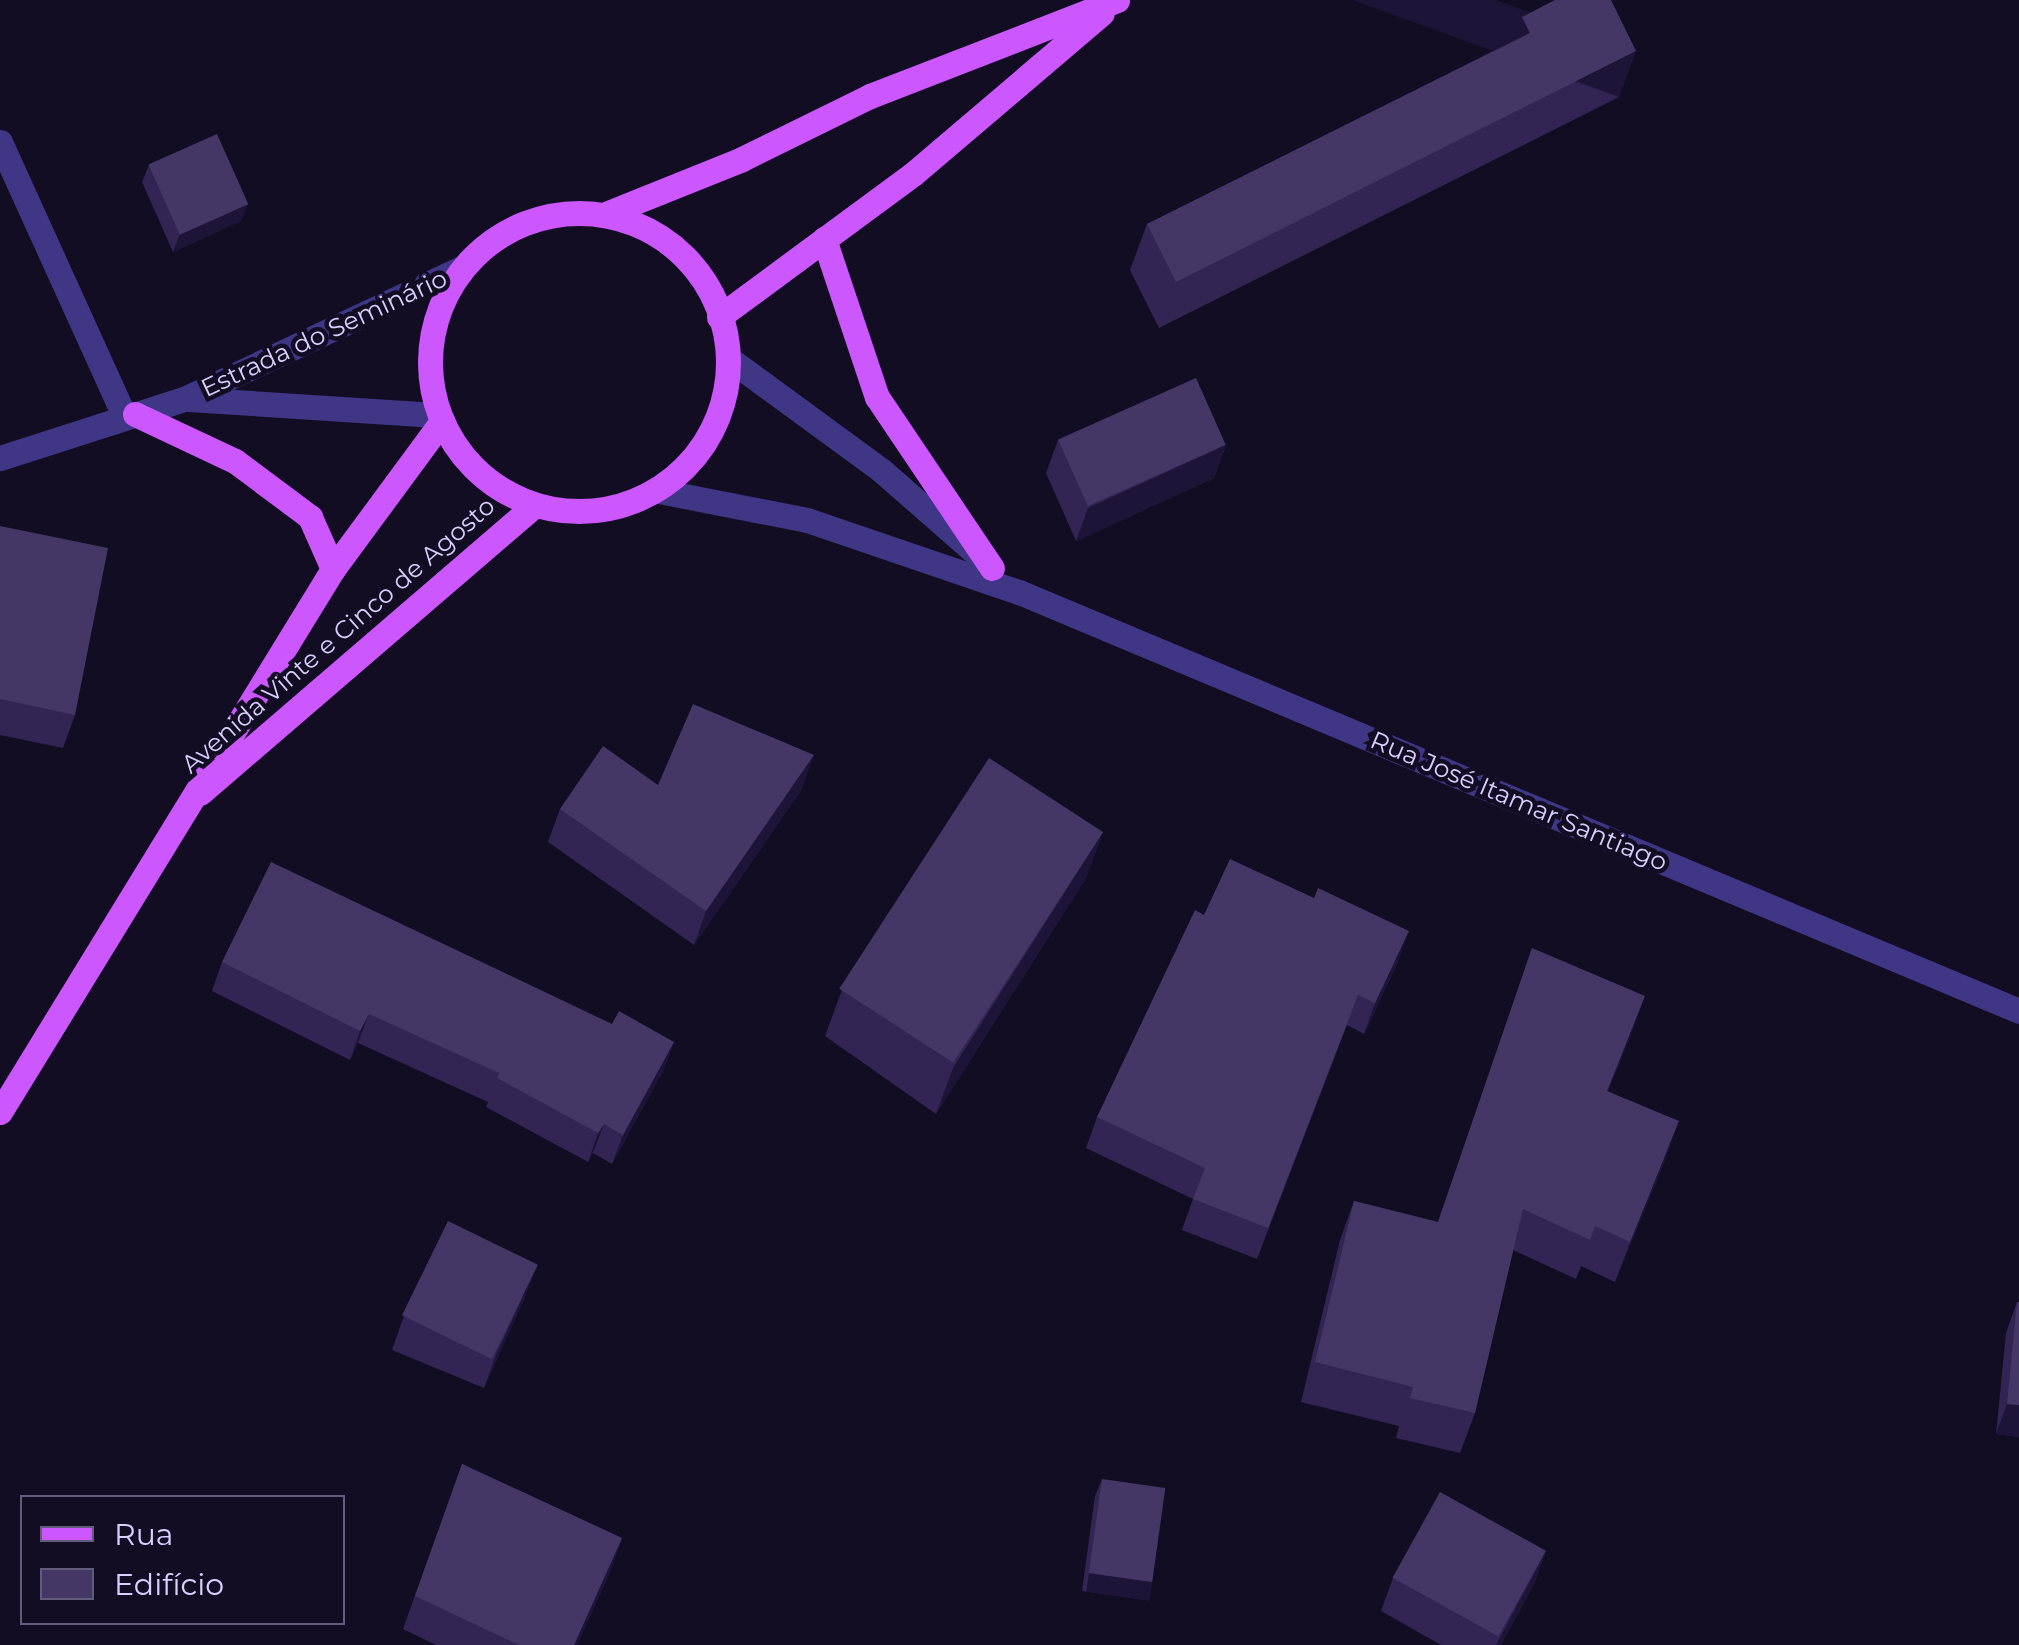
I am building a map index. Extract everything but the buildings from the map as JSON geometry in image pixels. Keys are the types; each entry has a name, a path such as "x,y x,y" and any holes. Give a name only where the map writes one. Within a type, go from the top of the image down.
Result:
{"main road":[{"path":"608,213 742,159 870,96 1117,0 913,174 720,316"},
{"path":"576,210 608,213 673,245 698,271 720,316 728,358 718,421 683,472 658,491 619,509 577,514 534,507 464,459 441,418 434,340 443,302 463,267 513,225 576,210"},
{"path":"824,239 878,397 992,568"},
{"path":"130,416 235,462 310,517 334,569"},
{"name":"Avenida Vinte e Cinco de Agosto","path":"0,1112 181,810 334,569 441,418"},
{"name":"Avenida Vinte e Cinco de Agosto","path":"181,810 534,507"}],"street":[{"path":"0,142 130,416"},
{"name":"Estrada do Seminário","path":"0,458 184,398 463,267"},
{"name":"Rua José Itamar Santiago","path":"728,358 881,470 1019,592"},
{"name":"Estrada do Seminário","path":"184,398 441,418"},
{"name":"Rua José Itamar Santiago","path":"658,491 808,520 1019,592 2019,1011"}]}
